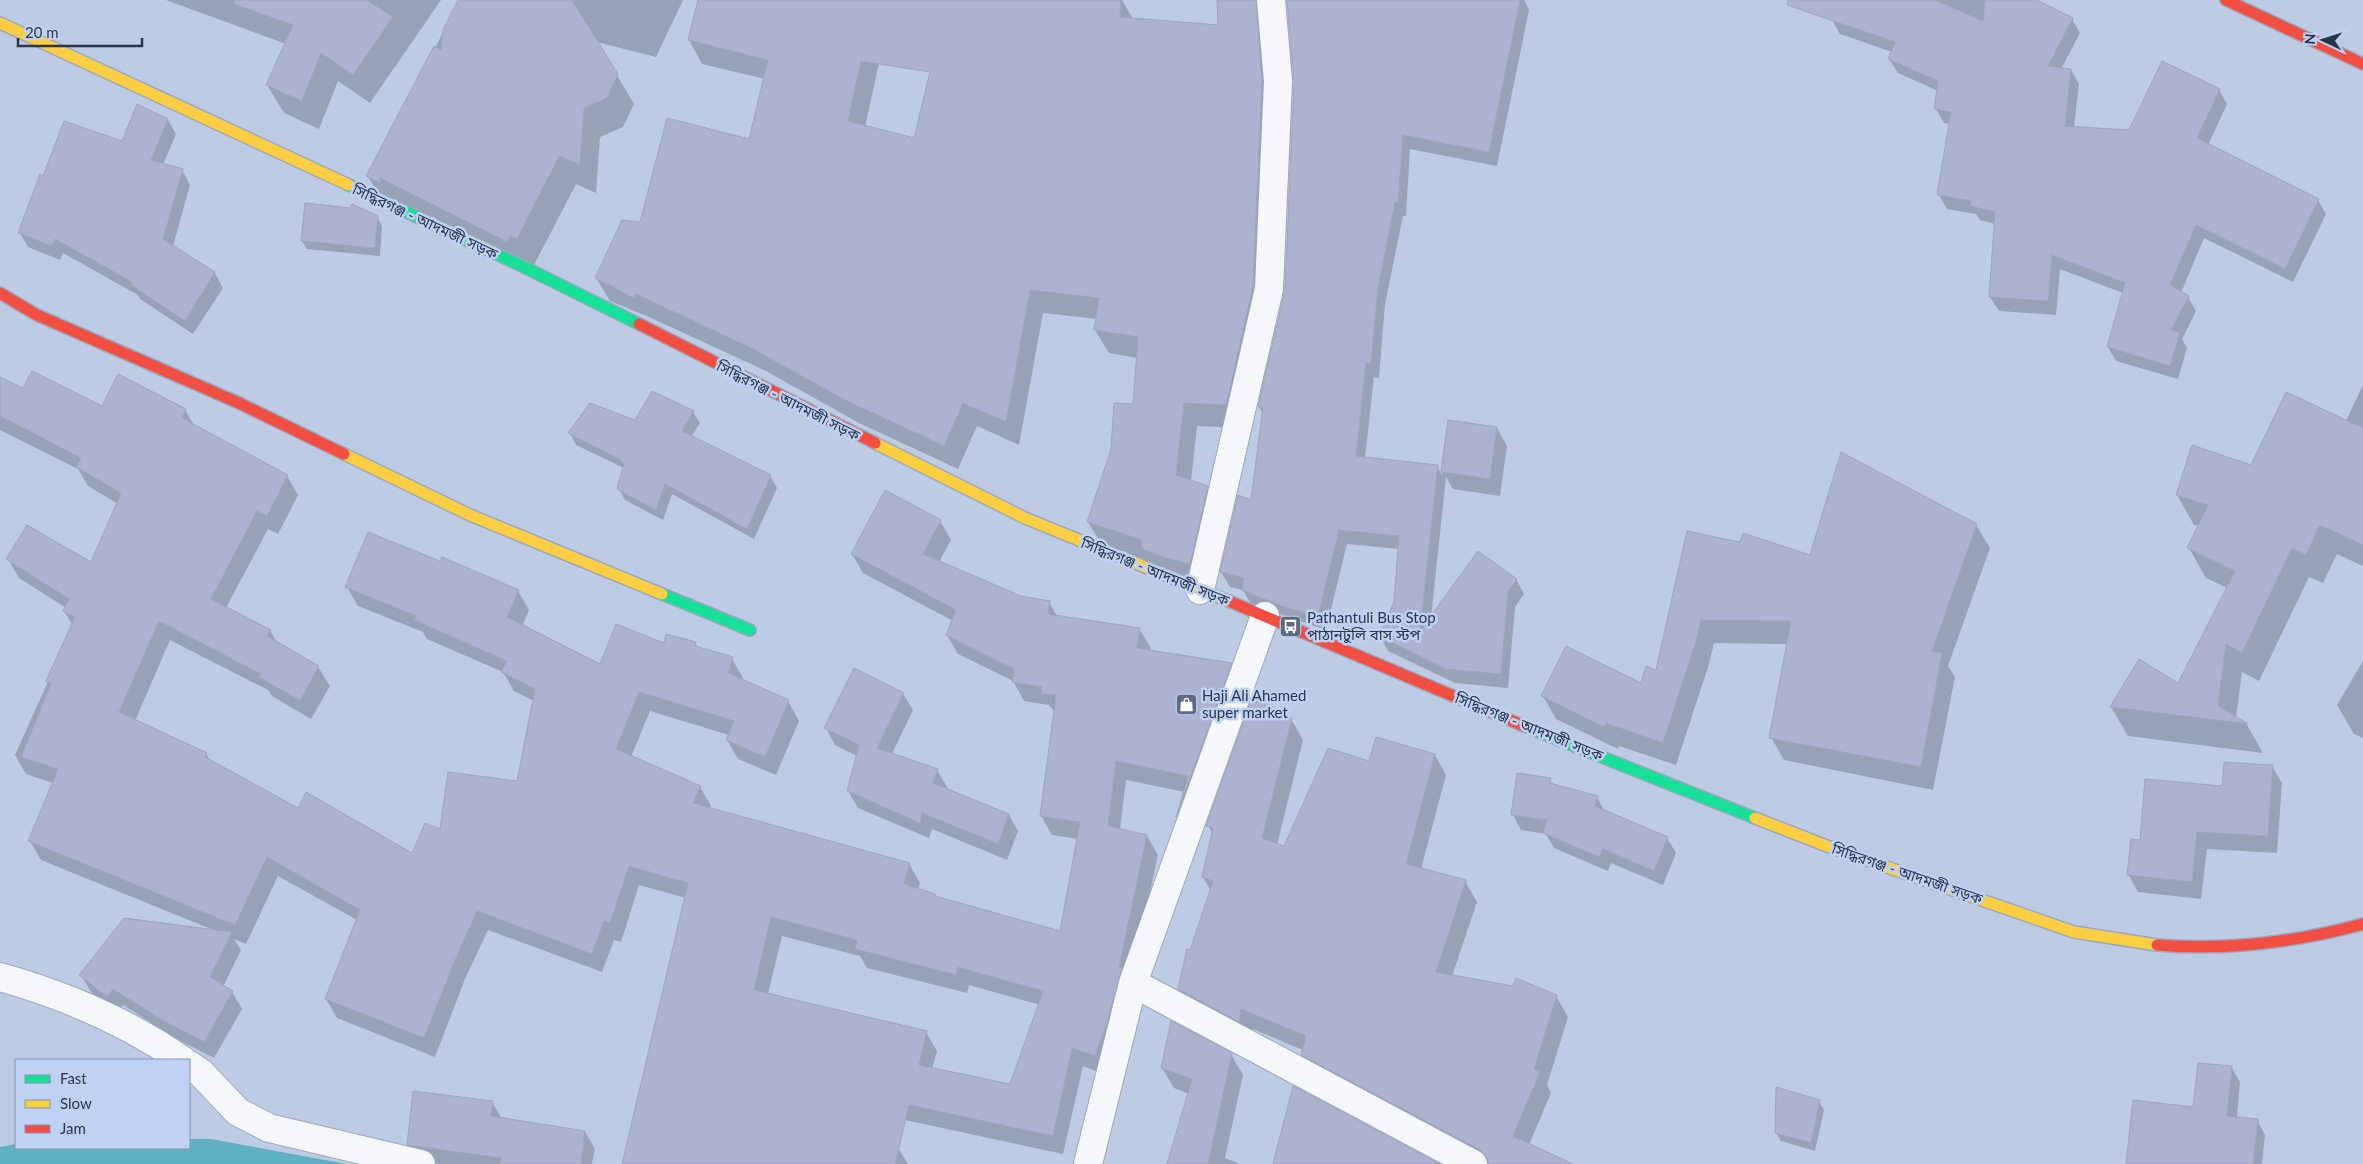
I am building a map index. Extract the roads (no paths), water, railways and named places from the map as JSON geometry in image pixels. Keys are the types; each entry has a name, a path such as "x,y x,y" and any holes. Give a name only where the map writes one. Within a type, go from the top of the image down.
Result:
{"main road":[{"path":"2226,0 2363,64"},
{"name":"সিদ্ধিরগঞ্জ - আদমজী সড়ক","path":"0,23 520,265 1025,518 1265,616 1530,729 1832,848 2074,932 2158,945 2207,948 2318,936 2363,924"},
{"path":"0,293 36,315 238,403 470,516 750,630"}],"street":[{"path":"1200,590 1269,289 1278,81 1271,0"},
{"path":"1088,1164 1133,982 1265,616"},
{"path":"0,976 38,987 88,1008 152,1039 181,1059"},
{"path":"1133,982 1473,1164"},
{"path":"190,1066 200,1073 238,1112 269,1128 421,1164"}],"place":[{"name":"Pathantuli Bus Stop পাঠানটুলি বাস স্টপ","path":"1291,627"},
{"name":"Haji Ali Ahamed super market","path":"1186,705"}]}
